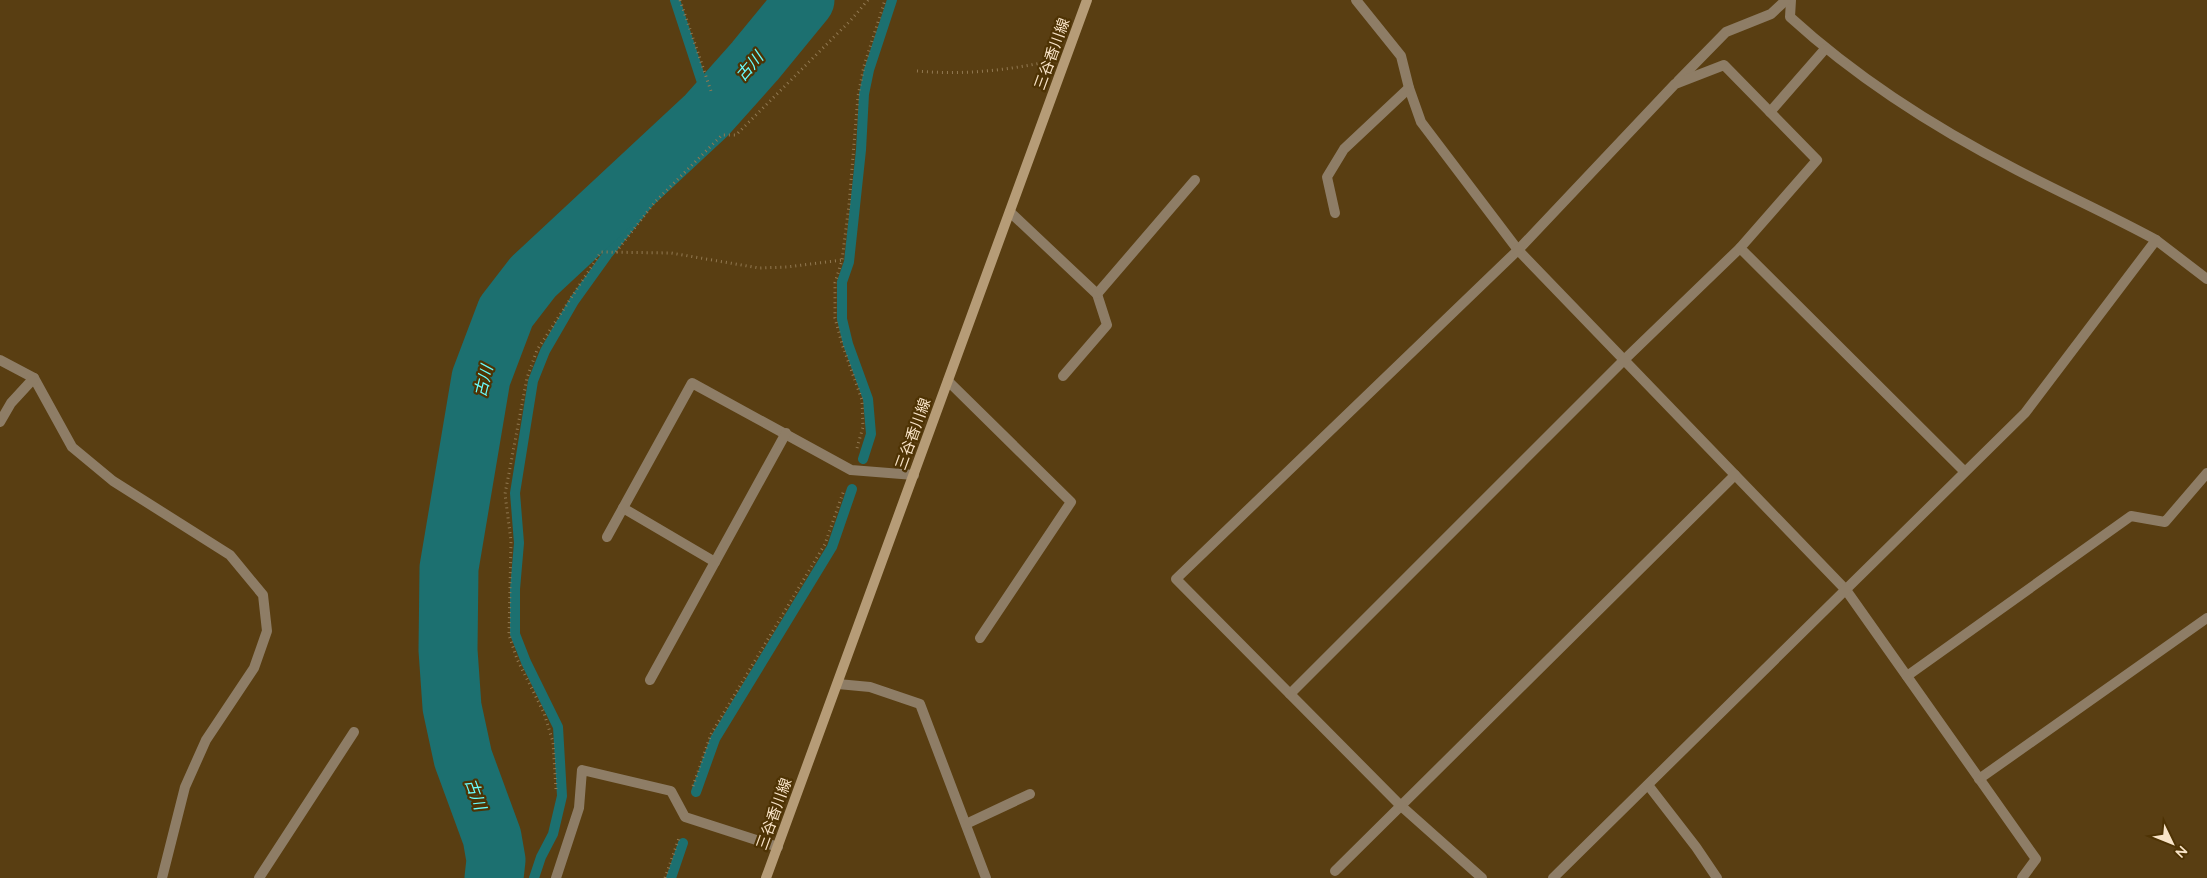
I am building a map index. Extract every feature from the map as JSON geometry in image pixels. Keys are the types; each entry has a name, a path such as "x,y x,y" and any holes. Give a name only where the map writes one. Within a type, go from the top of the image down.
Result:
{"main road":[{"name":"三谷香川線","path":"766,878 1087,0"}],"street":[{"path":"1482,878 1400,805 1176,579 1518,250 1726,32 1771,14 1786,0"},
{"path":"1791,0 1790,18 1825,49 1910,110 2016,170 2115,217 2156,240 2207,280"},
{"path":"1359,1 1401,56 1409,88 1421,122 1518,250 1846,590 2036,859 2022,878"},
{"path":"1770,112 1825,49"},
{"path":"1290,694 1624,360 1740,248 1817,160 1724,65 1675,84"},
{"path":"1335,212 1328,177 1344,149 1409,88"},
{"path":"1097,294 1195,180"},
{"path":"1010,212 1097,294 1107,325 1063,376"},
{"path":"1553,878 2025,413 2156,240"},
{"path":"1740,248 1964,471"},
{"path":"0,360 34,378 72,447 113,481 230,555 263,595 267,631 254,668 206,740 185,788 162,878"},
{"path":"0,422 11,403 34,378"},
{"path":"948,381 1071,502 980,638"},
{"path":"607,537 692,383 851,470 914,475"},
{"path":"650,680 786,433"},
{"path":"1907,676 2131,516 2165,522 2207,473"},
{"path":"1335,871 1735,475"},
{"path":"623,508 716,562"},
{"path":"1980,779 2207,618"},
{"path":"838,684 870,687 920,704 986,878"},
{"path":"259,878 354,732"},
{"path":"556,878 579,808 582,770 671,791 685,817 778,847"},
{"path":"1648,785 1696,847 1717,878"},
{"path":"966,824 1030,794"}],"path":[{"path":"680,0 712,94"},
{"path":"616,252 654,202 722,135 736,135 851,20 868,0"},
{"path":"917,71 1011,69 1048,61 1064,62"},
{"path":"557,797 553,742 544,713 517,659 509,634 511,541 505,494 527,378 537,350 601,252 671,253 758,268 787,267 842,260"}],"waterway":[{"path":"534,878 541,857 553,834 562,796 558,727 526,662 515,634 515,589 519,543 515,493 533,381 545,351 574,301 607,255 651,200 711,131 711,110 675,0"},
{"name":"古川","path":"494,878 496,860 492,837 463,758 452,707 448,650 449,568 481,378 506,312 533,277 706,116 755,61 805,0"},
{"path":"863,459 871,434 868,399 848,344 842,319 842,282 849,262 861,150 864,94 869,70 892,0"},
{"path":"696,792 715,739 832,547 852,489"},
{"path":"671,878 683,843"}]}
